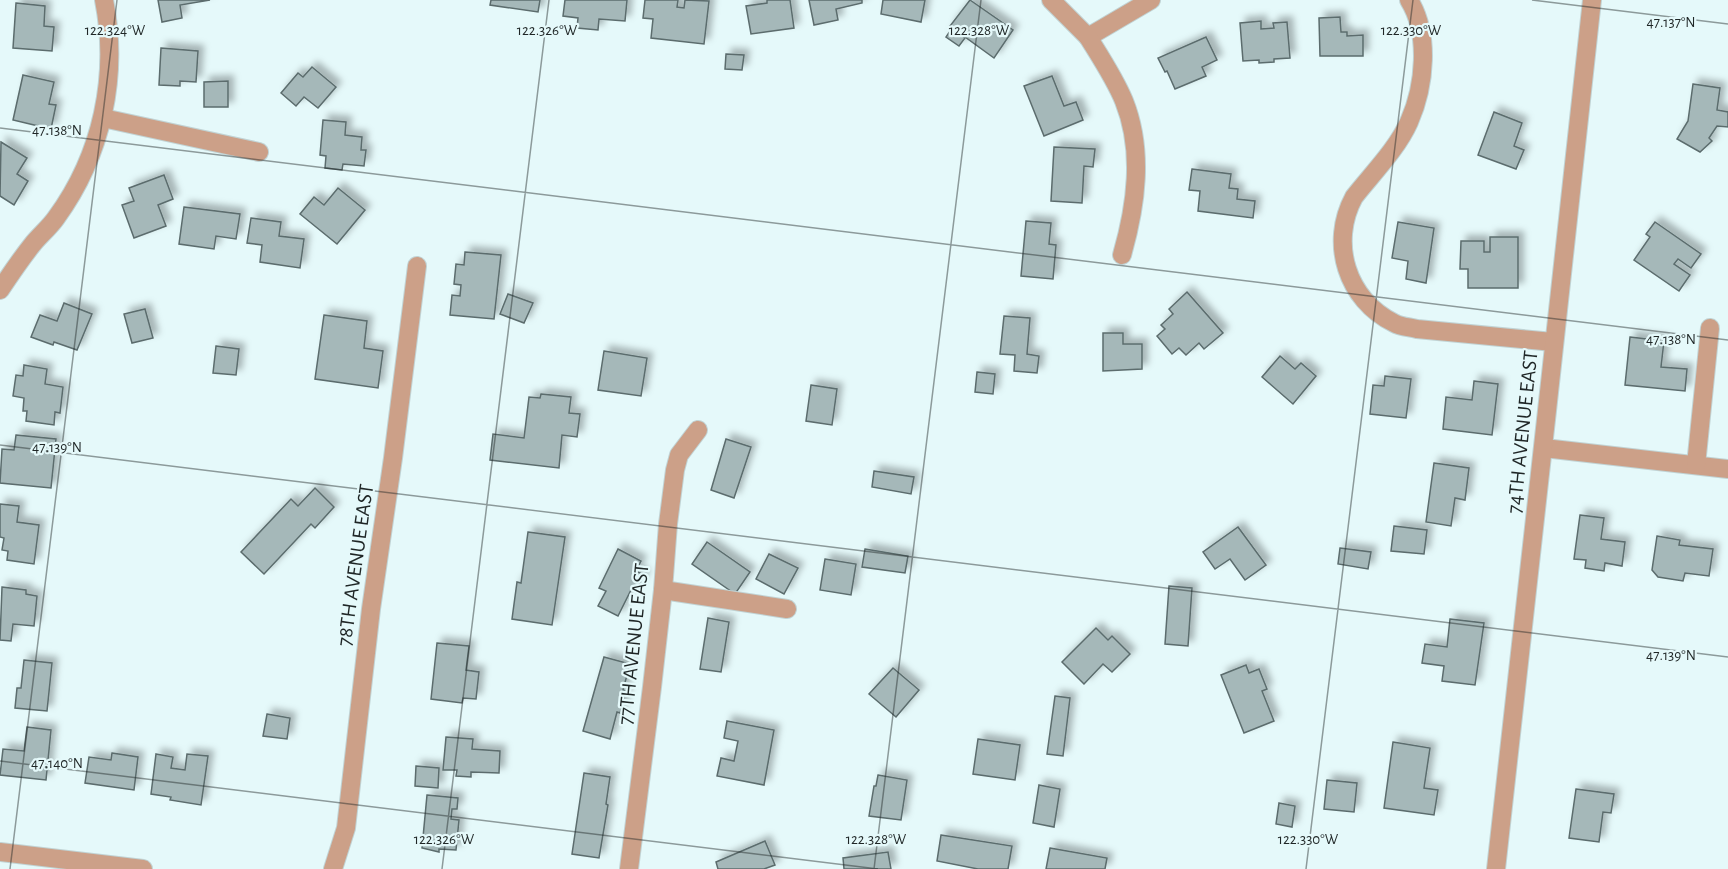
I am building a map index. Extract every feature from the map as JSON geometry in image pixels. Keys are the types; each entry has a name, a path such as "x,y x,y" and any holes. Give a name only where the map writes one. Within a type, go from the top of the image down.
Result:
{"street":[{"path":"0,291 33,244 56,218 88,162 103,118 111,45 104,0"},
{"path":"1052,0 1088,37 1115,81 1131,122 1137,164 1131,223 1122,255"},
{"path":"1088,37 1151,0"},
{"path":"1409,0 1419,21 1422,38 1422,66 1415,103 1409,122 1398,141 1348,207 1342,236 1342,251 1350,277 1365,301 1381,316 1397,324 1417,329 1553,342"},
{"name":"74TH AVENUE EAST","path":"1496,869 1592,0"},
{"path":"103,118 259,152"},
{"name":"78TH AVENUE EAST","path":"333,869 346,828 371,609 417,266"},
{"path":"1695,465 1710,328"},
{"name":"77TH AVENUE EAST","path":"629,869 663,590 675,470 679,455 698,430"},
{"path":"1544,448 1728,469"},
{"path":"663,590 787,609"},
{"path":"0,852 143,869"}],"building":[{"path":"158,0 210,0 180,5 182,18 162,22"},
{"path":"491,0 540,0 538,12 490,5"},
{"path":"565,0 627,0 625,21 599,19 598,30 577,28 578,18 563,16"},
{"path":"645,0 678,0 677,7 684,8 685,0 709,1 704,44 651,38 653,19 643,18"},
{"path":"767,0 790,0 794,28 751,34 746,6 767,3"},
{"path":"809,0 862,0 862,3 836,9 838,20 814,25"},
{"path":"883,0 925,0 921,22 881,14"},
{"path":"970,0 1013,30 994,58 950,26"},
{"path":"16,3 45,6 44,26 54,27 52,51 13,48"},
{"path":"1340,17 1341,32 1347,32 1347,36 1363,35 1363,56 1320,56 1319,18"},
{"path":"1261,21 1261,29 1274,28 1273,23 1287,22 1290,58 1259,63 1259,60 1243,61 1240,23"},
{"path":"952,28 965,38 959,46 946,37"},
{"path":"1206,37 1217,60 1202,67 1206,76 1175,89 1158,58"},
{"path":"161,48 198,51 196,82 180,81 180,86 159,85"},
{"path":"726,54 744,55 742,70 725,69"},
{"path":"312,67 336,87 318,108 304,97 296,106 281,93 298,73 303,77"},
{"path":"23,75 54,82 49,104 56,105 51,129 13,120"},
{"path":"1052,76 1064,106 1076,102 1083,120 1044,136 1024,86"},
{"path":"228,81 228,107 204,107 204,82"},
{"path":"1693,84 1720,88 1717,110 1728,112 1728,127 1717,126 1709,138 1712,141 1700,152 1677,139 1688,121"},
{"path":"1494,112 1522,123 1514,146 1524,150 1516,169 1478,155"},
{"path":"323,120 346,122 345,135 362,137 361,150 366,150 364,166 343,164 342,170 325,168 326,156 320,155"},
{"path":"1,142 27,158 17,174 28,181 14,205 0,196"},
{"path":"1054,147 1095,149 1093,167 1084,166 1082,203 1051,201"},
{"path":"1192,169 1231,174 1229,188 1238,189 1237,199 1255,201 1253,218 1198,211 1200,191 1189,190"},
{"path":"164,175 173,199 158,205 166,226 134,238 122,205 134,201 129,188"},
{"path":"338,188 365,210 337,244 300,214 314,197 324,205"},
{"path":"184,207 240,214 236,239 216,236 214,249 179,244"},
{"path":"251,218 281,222 279,236 304,239 300,268 260,262 262,245 247,243"},
{"path":"1026,221 1051,223 1049,244 1056,245 1053,279 1021,276"},
{"path":"1398,222 1434,228 1426,283 1406,279 1408,261 1392,258"},
{"path":"1655,222 1701,254 1691,268 1678,259 1674,264 1690,275 1679,291 1634,260 1650,237 1646,234"},
{"path":"1490,237 1518,237 1518,288 1468,288 1468,269 1460,269 1461,241 1484,241 1484,252 1490,252"},
{"path":"465,252 501,255 494,319 450,315 452,295 460,296 461,285 454,284 456,264 464,265"},
{"path":"1187,292 1223,333 1204,349 1199,343 1186,355 1179,348 1172,354 1157,336 1165,329 1161,325 1173,314 1169,309"},
{"path":"508,294 533,303 524,323 500,314"},
{"path":"64,303 92,314 77,350 31,337 40,315 57,321"},
{"path":"145,309 153,338 132,343 124,314"},
{"path":"324,315 367,321 364,348 383,351 378,388 315,379"},
{"path":"1004,316 1030,318 1027,354 1039,356 1037,373 1014,371 1015,355 1000,354"},
{"path":"1103,333 1123,333 1123,344 1142,344 1142,369 1103,371"},
{"path":"1630,337 1664,341 1661,367 1687,369 1685,391 1625,385"},
{"path":"216,346 239,349 236,375 213,373"},
{"path":"604,351 647,358 641,396 598,390"},
{"path":"1280,356 1295,369 1301,363 1316,376 1293,404 1262,377"},
{"path":"24,365 47,369 45,384 63,387 60,413 55,412 54,425 26,421 27,411 23,411 24,398 13,396 16,375 23,376"},
{"path":"977,372 995,374 993,394 975,392"},
{"path":"1385,376 1411,379 1406,418 1370,414 1373,385 1384,386"},
{"path":"1474,381 1498,384 1492,435 1443,429 1446,397 1472,400"},
{"path":"811,385 837,389 832,425 806,421"},
{"path":"541,394 571,397 569,413 580,414 577,437 562,435 559,468 490,460 493,434 524,438 529,397 540,398"},
{"path":"16,435 56,439 51,488 0,483 2,449 14,450"},
{"path":"726,439 751,447 734,498 711,490"},
{"path":"1434,463 1469,468 1465,500 1455,498 1451,526 1426,522"},
{"path":"874,471 914,477 911,494 872,487"},
{"path":"315,488 334,507 315,528 311,524 264,574 241,552 291,499 298,506"},
{"path":"0,504 19,506 17,522 39,525 34,564 7,560 8,551 2,550 4,538 0,537"},
{"path":"1580,515 1604,518 1601,539 1625,542 1622,566 1605,563 1604,571 1585,568 1586,560 1574,559"},
{"path":"1394,526 1427,530 1424,554 1391,551"},
{"path":"1238,527 1266,565 1245,580 1230,559 1215,569 1203,552"},
{"path":"528,532 565,537 552,625 512,619 517,582 521,583"},
{"path":"1657,536 1680,540 1679,545 1713,549 1709,576 1685,573 1683,581 1658,577 1652,570"},
{"path":"707,542 750,572 735,594 692,564"},
{"path":"1340,548 1371,552 1368,569 1338,564"},
{"path":"618,549 641,561 636,571 644,575 637,588 633,586 618,616 598,606 606,591 599,588"},
{"path":"865,549 908,556 905,573 862,567"},
{"path":"769,554 798,568 784,594 756,579"},
{"path":"825,559 856,564 851,595 820,590"},
{"path":"1169,586 1192,588 1188,646 1165,644"},
{"path":"2,587 26,590 26,594 37,596 34,626 13,624 11,641 0,640"},
{"path":"708,618 729,622 721,672 700,669"},
{"path":"1450,619 1484,623 1475,685 1442,681 1444,666 1422,663 1425,644 1447,647"},
{"path":"1096,628 1108,640 1112,636 1130,654 1112,672 1103,664 1084,684 1062,662"},
{"path":"437,643 469,646 466,670 479,672 476,699 463,698 462,703 431,699"},
{"path":"604,657 630,664 623,690 626,691 620,713 617,712 610,739 583,731"},
{"path":"24,660 52,663 47,711 15,708 17,688 21,688"},
{"path":"1246,665 1249,673 1259,669 1267,689 1262,691 1274,721 1244,733 1221,675"},
{"path":"893,668 919,690 896,717 869,694"},
{"path":"1055,696 1070,698 1063,756 1047,754"},
{"path":"267,714 290,718 287,739 263,736"},
{"path":"727,721 774,730 764,785 717,776 721,758 734,761 738,741 724,738"},
{"path":"27,727 51,730 46,780 0,775 3,749 24,751"},
{"path":"446,737 473,739 472,749 500,751 499,773 471,772 471,777 456,776 457,770 443,770"},
{"path":"978,739 1020,745 1015,780 973,774"},
{"path":"1393,742 1430,748 1424,788 1438,790 1434,815 1384,808"},
{"path":"112,753 138,757 134,790 85,783 89,757 111,760"},
{"path":"156,754 173,757 171,768 185,770 187,754 208,756 201,805 151,794"},
{"path":"416,766 439,768 438,788 415,786"},
{"path":"584,773 610,777 599,858 572,854"},
{"path":"878,775 907,780 901,820 869,816"},
{"path":"1327,780 1357,783 1354,812 1324,809"},
{"path":"1039,785 1060,789 1054,827 1033,823"},
{"path":"1576,789 1614,794 1611,813 1603,812 1599,842 1569,838"},
{"path":"427,795 458,798 457,809 452,809 451,819 459,820 456,850 439,849 439,852 422,848"},
{"path":"1279,803 1295,806 1292,827 1276,824"},
{"path":"941,835 1012,846 1008,869 978,869 937,861"},
{"path":"765,841 775,865 764,869 718,869 716,862"},
{"path":"1050,848 1107,858 1105,869 1046,869"},
{"path":"888,852 891,869 844,869 843,858"}]}
